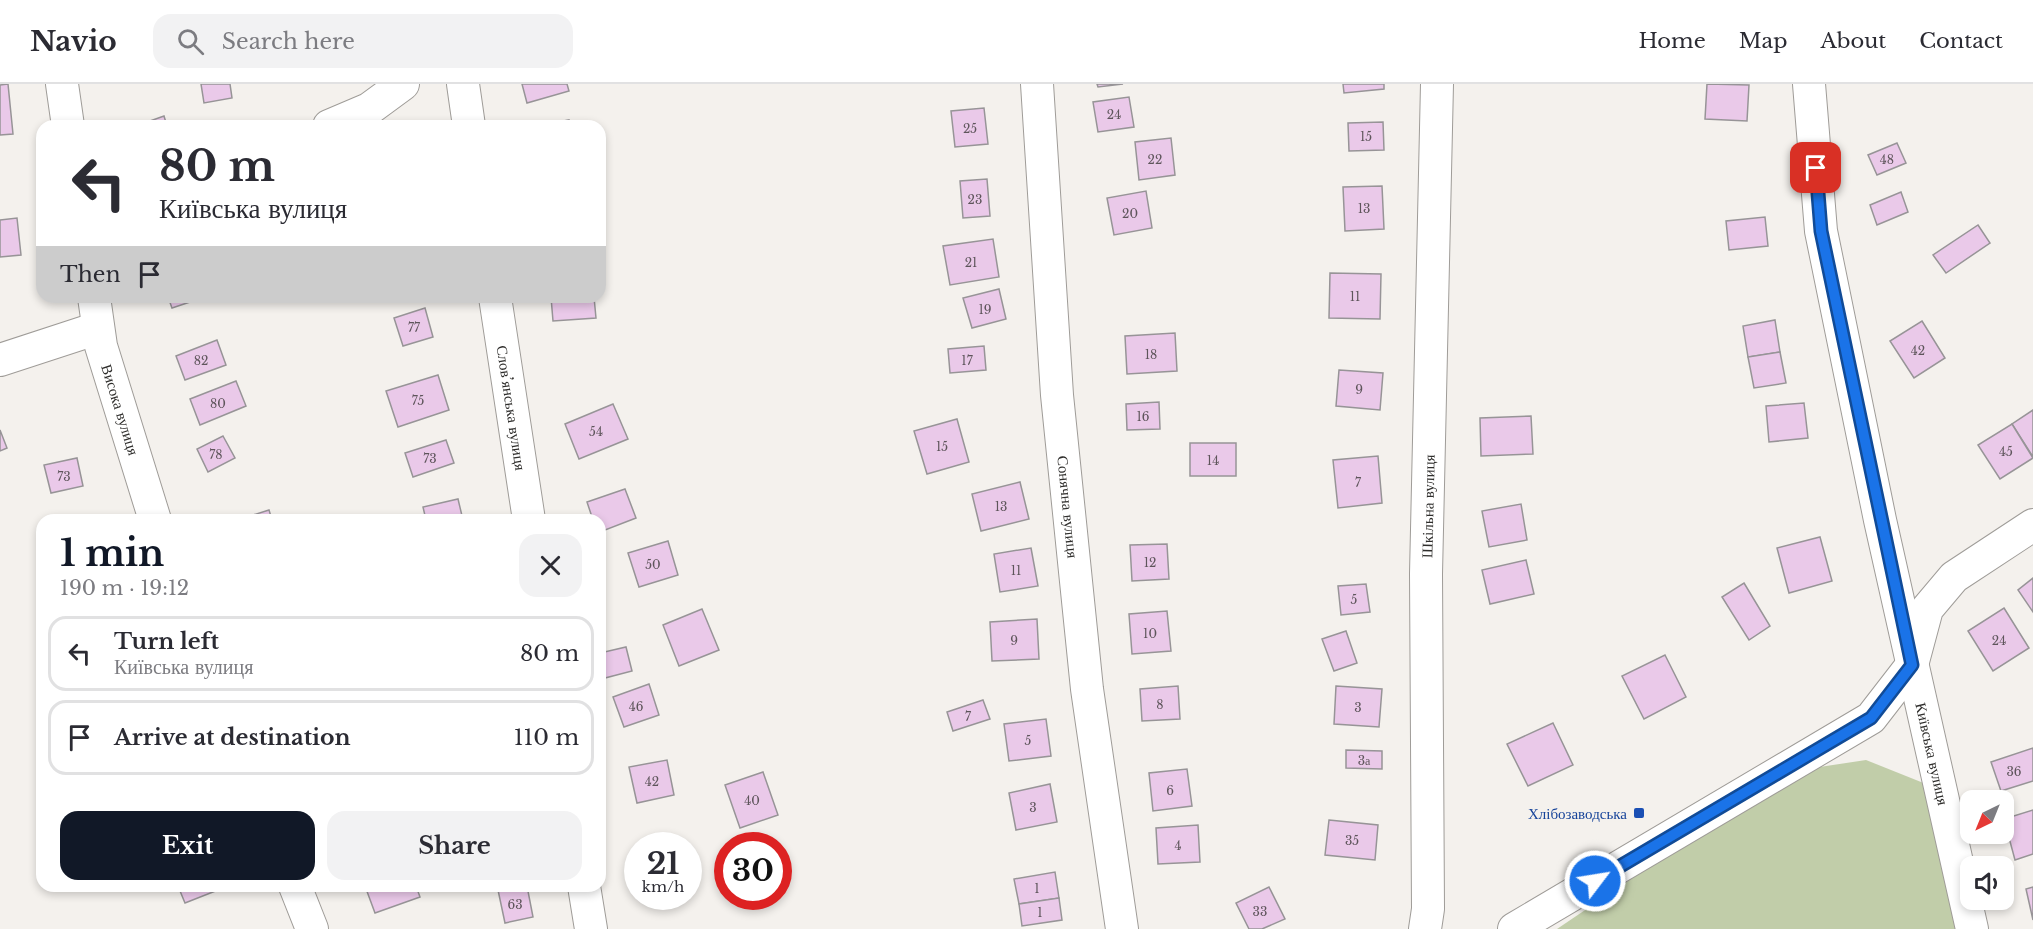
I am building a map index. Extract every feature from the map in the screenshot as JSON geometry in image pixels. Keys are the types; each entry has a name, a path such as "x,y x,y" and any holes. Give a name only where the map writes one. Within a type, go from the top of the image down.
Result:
{"street":[{"path":"62,84 67,120"},
{"path":"343,120 369,109 403,84"},
{"path":"463,84 468,120"},
{"name":"Сонячна вулиця","path":"1037,84 1057,395 1083,653 1122,929"},
{"name":"Шкільна вулиця","path":"1425,929 1428,909 1426,574 1437,84"},
{"name":"Київська вулиця","path":"1809,84 1821,231 1912,665 1972,929"},
{"name":"Висока вулиця","path":"95,303 101,346 153,514"},
{"name":"Слов’янська вулиця","path":"496,303 528,514"},
{"path":"0,360 98,328"},
{"path":"1514,929 1871,718 1912,665 1927,609 1954,577 2033,525"},
{"path":"297,892 312,929"},
{"path":"585,892 591,929"}],"green space":[{"path":"1866,760 1926,784 1956,929 1557,929 1705,829 1813,768"}],"building":[{"path":"8,84 13,134 0,135 0,85"},
{"path":"201,84 230,84 232,98 204,103"},
{"path":"522,84 567,84 569,91 527,103"},
{"path":"1097,84 1123,84 1098,87"},
{"path":"1343,84 1384,84 1384,89 1344,93"},
{"path":"1707,84 1749,85 1747,121 1705,119"},
{"path":"1129,97 1134,127 1098,132 1093,102"},
{"path":"984,108 988,144 955,147 951,111"},
{"path":"164,116 165,120 153,120"},
{"path":"1383,122 1384,150 1349,151 1348,123"},
{"path":"1171,138 1175,175 1139,180 1135,142"},
{"path":"1897,143 1906,163 1877,175 1868,155"},
{"path":"987,179 990,216 963,218 960,181"},
{"path":"1382,186 1384,229 1345,231 1343,187"},
{"path":"1146,191 1152,228 1114,235 1107,198"},
{"path":"1901,192 1908,212 1877,225 1870,205"},
{"path":"1765,217 1768,246 1729,250 1726,221"},
{"path":"17,218 21,255 0,257 0,220"},
{"path":"1978,225 1990,243 1946,273 1933,255"},
{"path":"993,239 999,277 950,285 943,246"},
{"path":"1330,273 1381,274 1380,319 1329,318"},
{"path":"999,289 1006,319 972,328 963,298"},
{"path":"170,303 187,303 172,308"},
{"path":"552,303 595,303 596,318 553,321"},
{"path":"425,308 433,337 403,346 394,318"},
{"path":"1775,320 1780,352 1748,357 1743,326"},
{"path":"1922,321 1945,358 1914,378 1890,341"},
{"path":"1175,333 1177,371 1127,374 1125,336"},
{"path":"217,340 226,365 185,380 176,356"},
{"path":"984,346 986,370 950,373 948,349"},
{"path":"1780,352 1786,383 1754,388 1748,357"},
{"path":"1339,370 1383,373 1380,410 1336,406"},
{"path":"438,375 449,410 398,427 386,391"},
{"path":"236,381 246,406 200,425 190,399"},
{"path":"1159,402 1160,429 1127,430 1126,404"},
{"path":"1804,403 1808,438 1769,442 1766,406"},
{"path":"613,404 628,439 579,459 565,424"},
{"path":"2033,410 2033,457 2012,424"},
{"path":"1531,416 1533,454 1481,456 1480,418"},
{"path":"957,419 969,462 927,474 914,431"},
{"path":"2012,424 2033,458 2000,479 1978,445"},
{"path":"0,430 7,448 0,451"},
{"path":"223,436 235,458 208,472 197,449"},
{"path":"446,440 454,463 413,477 405,453"},
{"path":"1190,443 1236,443 1236,476 1190,476"},
{"path":"1378,456 1382,503 1338,508 1333,460"},
{"path":"77,458 83,486 51,493 44,465"},
{"path":"1020,482 1029,519 981,531 972,494"},
{"path":"625,489 636,518 606,530 606,514 591,514 587,502"},
{"path":"458,499 462,514 425,514 423,507"},
{"path":"1521,504 1527,540 1489,547 1482,511"},
{"path":"269,510 270,514 256,514"},
{"path":"1820,537 1832,581 1789,593 1777,548"},
{"path":"668,541 678,575 639,587 628,553"},
{"path":"1167,544 1169,579 1132,581 1130,545"},
{"path":"1031,548 1038,586 1000,592 994,554"},
{"path":"1526,560 1534,594 1490,604 1482,570"},
{"path":"2033,578 2033,612 2018,590"},
{"path":"1744,583 1770,626 1749,640 1722,597"},
{"path":"1366,584 1370,612 1341,615 1338,586"},
{"path":"2004,608 2029,648 1993,671 1968,631"},
{"path":"702,609 719,650 679,666 663,625"},
{"path":"1167,611 1171,651 1132,654 1129,614"},
{"path":"1037,619 1039,659 992,661 990,622"},
{"path":"1346,631 1357,663 1334,671 1322,639"},
{"path":"626,647 632,671 606,678 606,652"},
{"path":"1665,655 1686,697 1644,719 1622,676"},
{"path":"649,684 659,715 624,727 613,697"},
{"path":"1178,686 1180,719 1142,721 1140,689"},
{"path":"1336,686 1382,689 1379,727 1334,724"},
{"path":"983,700 990,719 953,731 947,712"},
{"path":"1046,719 1051,756 1009,761 1004,724"},
{"path":"1553,723 1573,765 1528,786 1507,744"},
{"path":"2033,748 2033,781 2001,790 1991,762"},
{"path":"1346,750 1382,751 1382,769 1346,768"},
{"path":"667,760 674,795 637,803 629,767"},
{"path":"1187,769 1192,806 1153,811 1149,773"},
{"path":"763,772 778,815 740,828 725,785"},
{"path":"1050,784 1057,822 1016,830 1009,793"},
{"path":"2033,810 2033,854 2015,860 2011,844 2014,844 2014,816"},
{"path":"1329,820 1378,825 1375,860 1325,855"},
{"path":"1198,825 1200,862 1158,864 1156,828"},
{"path":"1055,872 1059,898 1019,904 1014,879"},
{"path":"1269,887 1285,919 1262,929 1249,929 1236,903"},
{"path":"2033,887 2033,920 2026,889"},
{"path":"180,892 213,892 185,903"},
{"path":"367,892 418,892 420,897 375,913"},
{"path":"498,892 528,892 533,917 505,923"},
{"path":"1059,898 1062,920 1022,926 1019,904"}],"place":[{"name":"Хлібозаводська","path":"1639,813"}],"route":[{"path":"1595,881 1871,718 1912,665 1821,231 1816,168"}]}
